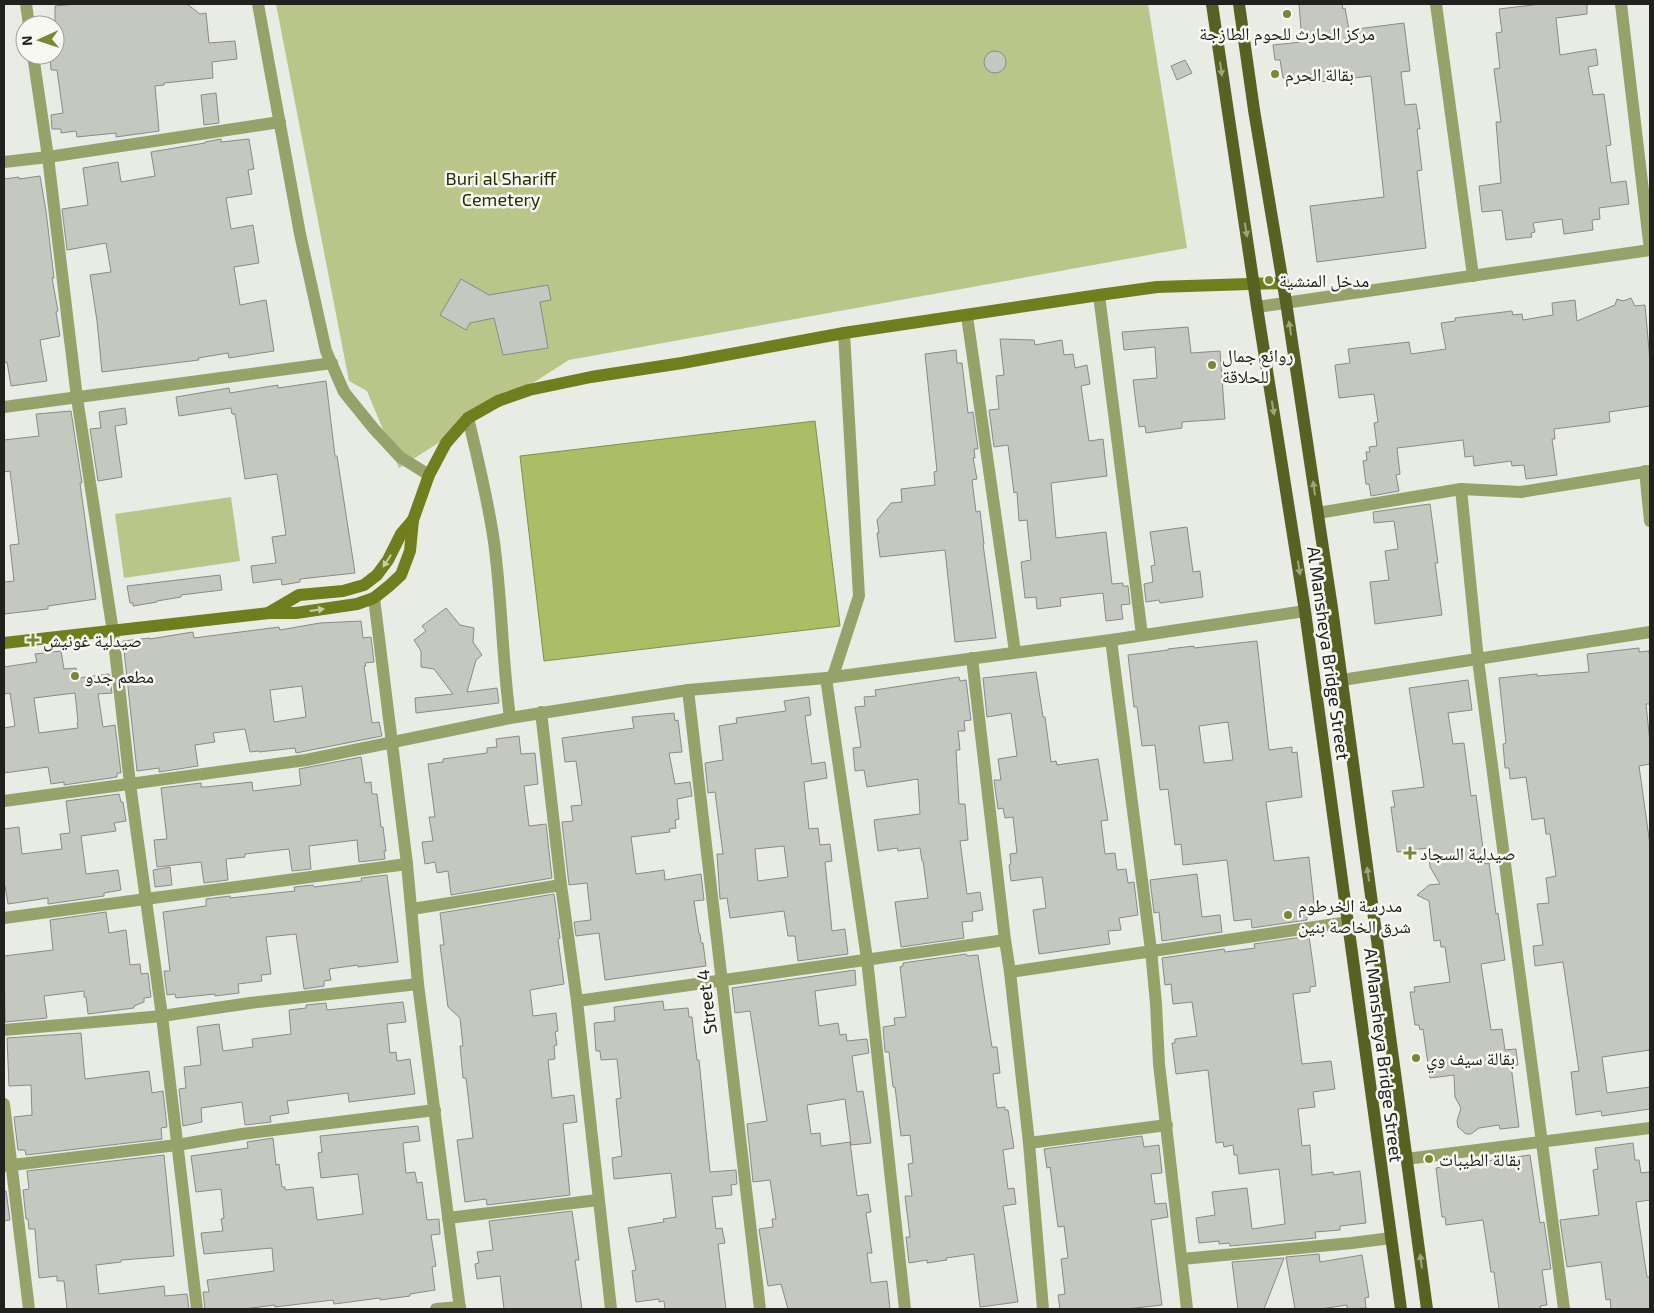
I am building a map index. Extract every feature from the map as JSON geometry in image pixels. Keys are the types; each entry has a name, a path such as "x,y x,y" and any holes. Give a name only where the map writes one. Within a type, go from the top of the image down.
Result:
{"main road":[{"name":"Al Mansheya Bridge Street","path":"1212,4 1305,611 1401,1309"},
{"name":"Al Mansheya Bridge Street","path":"1239,4 1318,513 1427,1309"},
{"path":"4,643 269,613 296,613 357,604 374,598 401,575 410,551 413,520 430,475 446,443 468,418 498,401 529,390 591,377 682,363 844,333 1099,295 1157,287 1282,283"},
{"path":"269,613 299,595 343,591 364,585 377,575 388,560 401,534 413,520"}],"street":[{"path":"258,4 315,303 326,350 344,392 386,444 400,457 430,475"},
{"path":"1436,4 1473,276"},
{"path":"1257,307 1650,250 1621,4"},
{"path":"34,65 48,157 77,398 113,632 130,784 162,1016 196,1309"},
{"path":"4,162 280,122"},
{"path":"1099,295 1142,635"},
{"path":"967,316 1015,652"},
{"path":"844,333 859,596 830,677 867,959 904,1309"},
{"path":"4,407 332,363"},
{"path":"468,418 481,469 494,542 499,586 504,676 510,718"},
{"path":"1318,513 1461,490 1521,492 1648,471 1650,521"},
{"path":"1461,490 1478,660 1564,1309"},
{"path":"374,598 407,864 418,984 460,1308 436,1309"},
{"path":"4,801 306,760 541,712 688,690 830,677 1111,640 1305,611"},
{"path":"1342,680 1650,632"},
{"path":"1111,640 1151,950 1159,1064 1187,1309"},
{"path":"972,658 1010,972 1043,1309"},
{"name":"Street 4","path":"688,690 760,1309"},
{"path":"541,712 561,886 577,1001 611,1309"},
{"path":"4,918 407,864"},
{"path":"412,909 561,886"},
{"path":"1010,972 1349,922"},
{"path":"577,1001 1005,940"},
{"path":"4,1030 162,1016 250,1003 418,984"},
{"path":"4,1104 8,1165 29,1309"},
{"path":"8,1165 177,1145 242,1134 435,1110"},
{"path":"1028,1143 1167,1125"},
{"path":"1406,1159 1650,1128"},
{"path":"448,1218 598,1200"},
{"path":"1182,1259 1391,1238"}],"green space":[{"name":"Buri al Shariff Cemetery","path":"276,4 1148,4 1187,248 569,360 399,468 367,391 349,381"},
{"path":"231,497 240,561 124,578 115,514"}],"shaded area":[{"path":"815,421 840,626 544,661 520,456"}],"building":[{"path":"76,4 187,4 200,14 206,13 209,43 235,41 237,59 212,62 213,78 164,83 164,85 155,86 159,131 116,137 116,133 77,137 76,131 61,133 61,129 52,129 51,115 63,113 57,70 51,70 51,65 65,65 65,15 55,15 55,6"},
{"path":"1299,4 1342,4 1343,9 1345,8 1349,30 1404,23 1410,71 1401,72 1405,105 1416,104 1420,129 1417,129 1422,170 1417,171 1426,248 1317,262 1310,206 1384,197 1371,76 1309,83 1308,75 1283,78 1280,60 1275,60 1273,45 1302,42"},
{"path":"1541,4 1587,4 1587,14 1556,18 1560,55 1596,49 1598,65 1588,67 1593,95 1604,94 1611,145 1606,146 1611,183 1626,181 1629,204 1599,208 1600,219 1592,220 1593,230 1564,234 1562,219 1533,223 1535,232 1531,233 1532,237 1506,240 1502,210 1482,212 1479,186 1501,183 1496,122 1501,122 1494,69 1500,68 1496,33 1502,32 1499,9"},
{"path":"995,51 1003,54 1006,62 1003,70 995,73 987,70 984,62 987,54"},
{"path":"1185,60 1192,73 1177,80 1171,66"},
{"path":"216,93 219,123 204,125 201,95"},
{"path":"221,139 221,142 249,139 254,169 248,170 252,194 226,198 231,229 253,225 259,263 234,267 240,305 266,300 274,351 229,358 228,353 198,358 199,360 102,372 90,275 111,272 106,243 67,250 62,209 88,205 83,168 118,162 121,182 155,176 151,152"},
{"path":"40,176 46,211 60,336 40,340 47,381 11,386 7,362 4,363 4,179"},
{"path":"461,279 489,295 548,285 551,300 540,302 548,348 503,355 494,318 470,323 466,330 440,315"},
{"path":"1631,298 1635,306 1645,305 1650,361 1650,406 1609,412 1610,422 1554,429 1555,439 1552,439 1557,475 1526,479 1524,465 1512,466 1511,461 1474,466 1473,456 1465,457 1463,440 1397,448 1400,474 1396,475 1399,491 1371,496 1369,484 1366,484 1363,461 1367,460 1366,452 1370,452 1369,447 1377,446 1374,423 1378,422 1374,394 1339,398 1335,365 1350,363 1348,349 1409,342 1411,354 1446,349 1441,323 1455,321 1455,318 1512,311 1513,315 1522,314 1523,320 1553,315 1552,303 1575,300 1577,321 1615,305 1617,299 1623,301"},
{"path":"1188,327 1191,353 1220,351 1225,419 1182,422 1182,428 1146,433 1145,426 1139,427 1133,380 1157,378 1155,347 1124,350 1122,332"},
{"path":"1000,339 1034,340 1035,345 1062,340 1064,355 1073,354 1075,368 1087,365 1090,384 1081,386 1089,441 1103,439 1107,476 1051,483 1056,538 1106,532 1112,584 1123,583 1123,586 1128,586 1130,604 1121,605 1123,619 1106,621 1103,593 1060,598 1061,606 1037,609 1036,597 1025,598 1021,562 1031,560 1027,520 1019,521 1017,492 1014,493 1008,445 994,447 989,410 999,409 996,376 1004,375"},
{"path":"956,350 957,363 962,363 968,413 973,412 978,449 974,449 975,458 973,458 977,479 972,480 976,512 980,511 996,638 955,642 945,550 880,557 877,520 891,503 902,502 901,489 935,485 934,472 937,471 925,354"},
{"path":"326,381 335,456 337,456 355,573 300,579 300,582 282,585 281,579 253,583 251,566 276,563 272,537 286,535 277,474 245,479 235,414 232,414 231,408 179,416 176,397 229,388 230,393 278,385 278,388"},
{"path":"125,408 127,424 115,426 122,477 98,481 90,429 101,428 99,412"},
{"path":"71,411 96,599 48,606 48,609 4,614 4,582 14,581 10,545 19,544 10,471 4,472 4,440 39,436 36,414"},
{"path":"1430,504 1438,563 1435,563 1442,615 1375,624 1370,582 1389,580 1385,551 1398,549 1394,521 1374,523 1373,512"},
{"path":"1187,527 1193,572 1200,571 1203,597 1160,603 1159,600 1146,602 1144,584 1153,582 1151,566 1155,565 1150,532"},
{"path":"220,575 222,590 181,595 181,597 133,606 133,603 130,603 127,586"},
{"path":"446,608 460,625 474,628 473,642 482,655 476,660 467,692 497,688 499,703 416,713 415,698 453,694 434,669 421,667 421,651 414,640 426,631 422,626"},
{"path":"361,621 363,638 371,637 374,662 365,663 366,666 364,666 372,723 379,722 382,736 296,753 295,748 250,752 245,729 213,733 215,742 195,745 198,766 159,772 159,768 137,771 123,641 193,632 194,638 279,627 280,630 320,623","holes":["302,686 306,717 274,722 270,690"]},
{"path":"1257,641 1269,750 1292,747 1292,753 1297,752 1302,797 1266,802 1274,861 1309,857 1315,912 1307,913 1307,920 1252,928 1251,919 1234,921 1227,860 1183,865 1181,844 1175,845 1168,789 1160,790 1155,745 1142,746 1137,707 1134,707 1128,655 1194,646 1194,648","holes":["1228,722 1233,760 1204,763 1199,726"]},
{"path":"1639,648 1639,652 1649,651 1650,659 1650,704 1646,704 1650,764 1639,766 1650,845 1650,1050 1602,1057 1607,1093 1650,1087 1650,1109 1602,1116 1601,1111 1576,1115 1571,1072 1579,1071 1563,962 1535,966 1533,946 1543,945 1537,904 1549,903 1546,878 1556,876 1550,834 1546,834 1544,818 1532,820 1526,777 1510,779 1509,768 1505,768 1503,744 1506,743 1499,678 1589,672 1587,654"},
{"path":"61,651 64,669 76,668 78,678 109,674 112,693 98,694 103,727 115,725 121,773 117,773 117,777 64,785 64,782 51,784 48,767 4,773 4,728 15,726 10,693 4,694 4,667 37,662 35,654","holes":["75,693 78,728 39,733 34,698"]},
{"path":"1036,672 1051,762 1056,761 1057,765 1098,759 1108,820 1101,821 1105,854 1115,853 1117,870 1126,869 1128,883 1134,882 1138,915 1119,918 1121,930 1108,931 1110,944 1039,954 1033,910 1046,908 1042,877 1011,881 1010,854 1017,853 1013,817 1005,818 1003,808 998,809 994,780 1001,780 998,759 1017,756 1011,713 987,717 983,678"},
{"path":"959,677 960,681 966,680 971,720 964,721 965,731 958,731 960,750 956,750 959,804 965,804 968,840 960,841 967,894 980,892 983,910 972,912 973,921 962,922 964,938 901,947 895,902 928,898 923,861 920,848 898,851 897,848 878,851 874,820 920,814 918,779 867,787 864,770 855,771 853,748 861,747 855,707 865,706 864,697 876,696 875,690"},
{"path":"1468,680 1472,710 1448,713 1453,744 1464,743 1471,796 1476,795 1485,864 1489,863 1496,914 1498,913 1505,960 1481,964 1491,1030 1502,1029 1505,1050 1516,1049 1518,1065 1511,1066 1519,1127 1500,1129 1499,1125 1479,1128 1471,1134 1466,1134 1458,1127 1457,1121 1461,1108 1455,1097 1454,1075 1430,1078 1423,1029 1420,1030 1419,1025 1415,1025 1410,992 1415,992 1414,987 1450,982 1445,947 1441,947 1440,940 1434,941 1429,901 1417,895 1429,885 1440,884 1430,867 1428,848 1397,852 1391,807 1395,807 1392,791 1424,787 1409,688"},
{"path":"809,697 811,715 805,716 812,764 825,762 827,778 804,782 809,829 818,828 820,845 830,844 832,861 825,862 832,931 845,929 848,954 798,961 795,936 788,936 784,911 730,918 727,898 720,899 717,854 723,854 715,792 708,793 705,763 723,760 719,726 737,723 736,718 786,711 784,701","holes":["784,846 788,877 758,881 755,849"]},
{"path":"674,713 675,721 678,720 682,752 669,753 675,784 690,782 692,796 677,799 679,819 675,820 676,828 669,829 670,832 631,837 636,874 664,870 665,880 701,874 704,900 694,901 706,966 605,980 599,933 576,936 574,922 591,920 587,883 569,885 562,822 573,821 571,806 582,805 576,761 565,762 562,738 634,728 632,717"},
{"path":"519,736 521,754 535,753 538,784 524,786 529,826 546,824 552,878 451,895 448,871 437,873 435,862 425,864 422,842 433,841 429,817 435,817 428,764 443,762 443,759 487,753 487,748 497,747 496,739"},
{"path":"361,757 365,783 371,782 372,794 377,794 386,851 384,851 385,859 359,862 357,840 309,846 311,869 292,871 289,849 245,854 245,857 226,859 228,880 204,883 201,862 157,867 154,840 167,839 161,788 201,783 201,787 206,787 252,782 253,791 301,785 299,769"},
{"path":"119,794 121,802 123,802 126,821 114,823 116,831 81,836 86,874 118,870 121,890 104,893 104,896 48,904 48,898 8,904 4,886 4,829 19,827 22,854 62,849 60,834 70,833 66,801"},
{"path":"170,867 172,885 155,887 153,870"},
{"path":"1197,874 1202,917 1220,915 1222,932 1162,941 1159,912 1154,913 1150,880"},
{"path":"387,875 398,962 329,969 331,980 324,981 324,986 304,989 296,934 266,937 271,974 261,975 262,981 238,984 239,993 176,998 175,994 167,995 164,971 170,971 163,912 206,906 206,899 295,891 294,887 313,885 314,887 362,881 361,878"},
{"path":"554,894 564,984 530,990 533,1016 556,1013 558,1031 555,1032 557,1045 554,1046 555,1059 548,1060 552,1098 574,1095 577,1122 563,1124 570,1195 487,1205 486,1199 465,1202 457,1140 473,1138 466,1078 463,1078 460,1046 463,1046 460,1018 448,1007 440,945 444,945 440,913"},
{"path":"106,912 109,933 126,930 130,965 140,964 141,974 148,973 151,997 144,998 144,1002 134,1006 134,1008 88,1014 84,991 44,996 47,1018 5,1022 4,956 53,950 50,920"},
{"path":"1309,936 1316,986 1310,987 1310,992 1293,994 1302,1064 1331,1061 1335,1089 1313,1092 1315,1107 1298,1109 1302,1146 1310,1145 1312,1175 1333,1172 1334,1175 1360,1171 1366,1223 1340,1226 1340,1230 1315,1232 1316,1238 1230,1246 1229,1243 1219,1244 1219,1241 1199,1243 1196,1218 1215,1215 1212,1192 1247,1188 1252,1229 1285,1224 1279,1169 1239,1174 1237,1155 1234,1155 1233,1145 1224,1147 1223,1142 1216,1143 1208,1070 1176,1074 1172,1043 1175,1043 1175,1039 1197,1036 1192,1002 1173,1004 1171,984 1165,985 1162,958 1224,949 1225,952 1255,948 1254,944"},
{"path":"966,954 967,956 978,955 992,1047 997,1047 1000,1073 993,1074 997,1108 1005,1107 1005,1110 1008,1110 1014,1148 1003,1150 1008,1189 1014,1188 1016,1204 1003,1206 1018,1302 980,1307 974,1254 927,1263 927,1260 909,1263 906,1237 910,1237 905,1196 912,1196 908,1164 913,1163 910,1135 901,1136 889,1052 885,1052 883,1027 895,1025 894,1018 906,1017 900,967 903,966 903,963"},
{"path":"855,970 856,985 815,991 819,1026 838,1023 840,1035 846,1034 847,1041 867,1039 869,1053 852,1056 857,1092 863,1091 871,1143 851,1145 845,1099 807,1105 811,1134 820,1133 821,1146 850,1142 857,1196 868,1194 871,1212 866,1213 872,1253 867,1253 871,1283 887,1281 890,1309 788,1309 781,1284 768,1286 759,1229 773,1227 772,1219 776,1219 770,1180 753,1182 747,1124 767,1121 750,1011 735,1013 732,988"},
{"path":"663,1001 664,1010 688,1008 689,1017 692,1017 697,1060 699,1060 710,1172 736,1170 737,1184 731,1185 732,1195 712,1197 716,1229 722,1228 725,1243 718,1244 726,1309 665,1309 664,1301 659,1302 659,1299 636,1302 632,1271 636,1270 628,1228 664,1222 663,1219 676,1217 671,1173 614,1179 612,1158 622,1156 616,1099 621,1098 617,1059 601,1060 600,1051 596,1051 594,1023 615,1021 614,1007"},
{"path":"403,1002 406,1022 387,1024 390,1053 396,1052 397,1061 410,1059 415,1094 349,1102 348,1093 287,1101 289,1113 270,1116 271,1122 245,1125 242,1102 201,1108 202,1122 183,1126 179,1089 186,1088 184,1067 201,1065 197,1027 219,1024 223,1051 253,1047 252,1039 291,1034 289,1010 306,1008 306,1005 326,1003 327,1010"},
{"path":"81,1033 85,1079 149,1071 152,1093 163,1091 167,1127 161,1128 162,1139 26,1155 25,1150 18,1150 14,1117 32,1115 31,1085 9,1086 7,1038"},
{"path":"418,1126 420,1141 403,1143 406,1173 415,1172 417,1183 422,1182 427,1220 439,1219 440,1234 431,1235 436,1266 432,1267 435,1290 410,1294 410,1296 334,1304 333,1300 275,1307 275,1305 244,1309 205,1309 203,1292 209,1292 207,1280 274,1271 272,1248 204,1254 201,1233 223,1231 221,1219 224,1218 221,1189 196,1192 191,1156 248,1148 247,1142 273,1138 276,1165 279,1164 282,1187 285,1187 285,1190 313,1187 317,1220 363,1214 358,1174 321,1178 318,1153 322,1152 320,1136"},
{"path":"1142,1136 1144,1147 1159,1145 1162,1173 1151,1174 1155,1204 1166,1203 1168,1217 1151,1220 1162,1305 1126,1309 1060,1309 1058,1295 1065,1294 1061,1259 1068,1258 1064,1226 1058,1227 1050,1167 1047,1168 1044,1149"},
{"path":"1633,1143 1635,1160 1639,1160 1641,1173 1650,1172 1650,1200 1636,1202 1647,1277 1650,1277 1650,1309 1611,1309 1610,1299 1606,1300 1601,1262 1567,1267 1560,1220 1599,1215 1593,1170 1598,1169 1595,1148"},
{"path":"164,1155 174,1256 121,1260 121,1262 96,1265 99,1294 164,1286 165,1296 187,1294 189,1309 67,1309 64,1281 57,1281 57,1276 39,1278 35,1229 29,1229 28,1219 26,1219 23,1190 29,1189 27,1171"},
{"path":"1530,1155 1540,1223 1544,1222 1551,1269 1542,1270 1547,1305 1540,1306 1541,1309 1499,1309 1494,1272 1491,1272 1483,1220 1446,1225 1445,1217 1442,1217 1436,1168"},
{"path":"4,1191 6,1191 10,1220 4,1221"},
{"path":"572,1211 579,1260 575,1260 582,1309 504,1309 500,1276 477,1279 475,1264 479,1263 477,1252 493,1250 489,1221"},
{"path":"1319,1254 1320,1262 1362,1255 1369,1297 1365,1298 1366,1308 1347,1309 1347,1305 1320,1309 1295,1309 1286,1257"},
{"path":"1284,1258 1264,1309 1238,1309 1232,1262"}],"place":[{"name":"مركز الحارث للحوم الطازجة","path":"1287,14"},
{"name":"بقالة الحرم","path":"1275,74"},
{"name":"مدخل المنشية","path":"1269,280"},
{"name":"روائع جمال للحلاقة","path":"1212,365"},
{"name":"صيدلية غونيش","path":"33,640"},
{"name":"مطعم جدو","path":"75,676"},
{"name":"صيدلية السجاد","path":"1410,853"},
{"name":"مدرسة الخرطوم شرق الخاصة بنين","path":"1288,915"},
{"name":"بقالة سيف وي","path":"1416,1058"},
{"name":"بقالة الطيبات","path":"1429,1159"}]}
